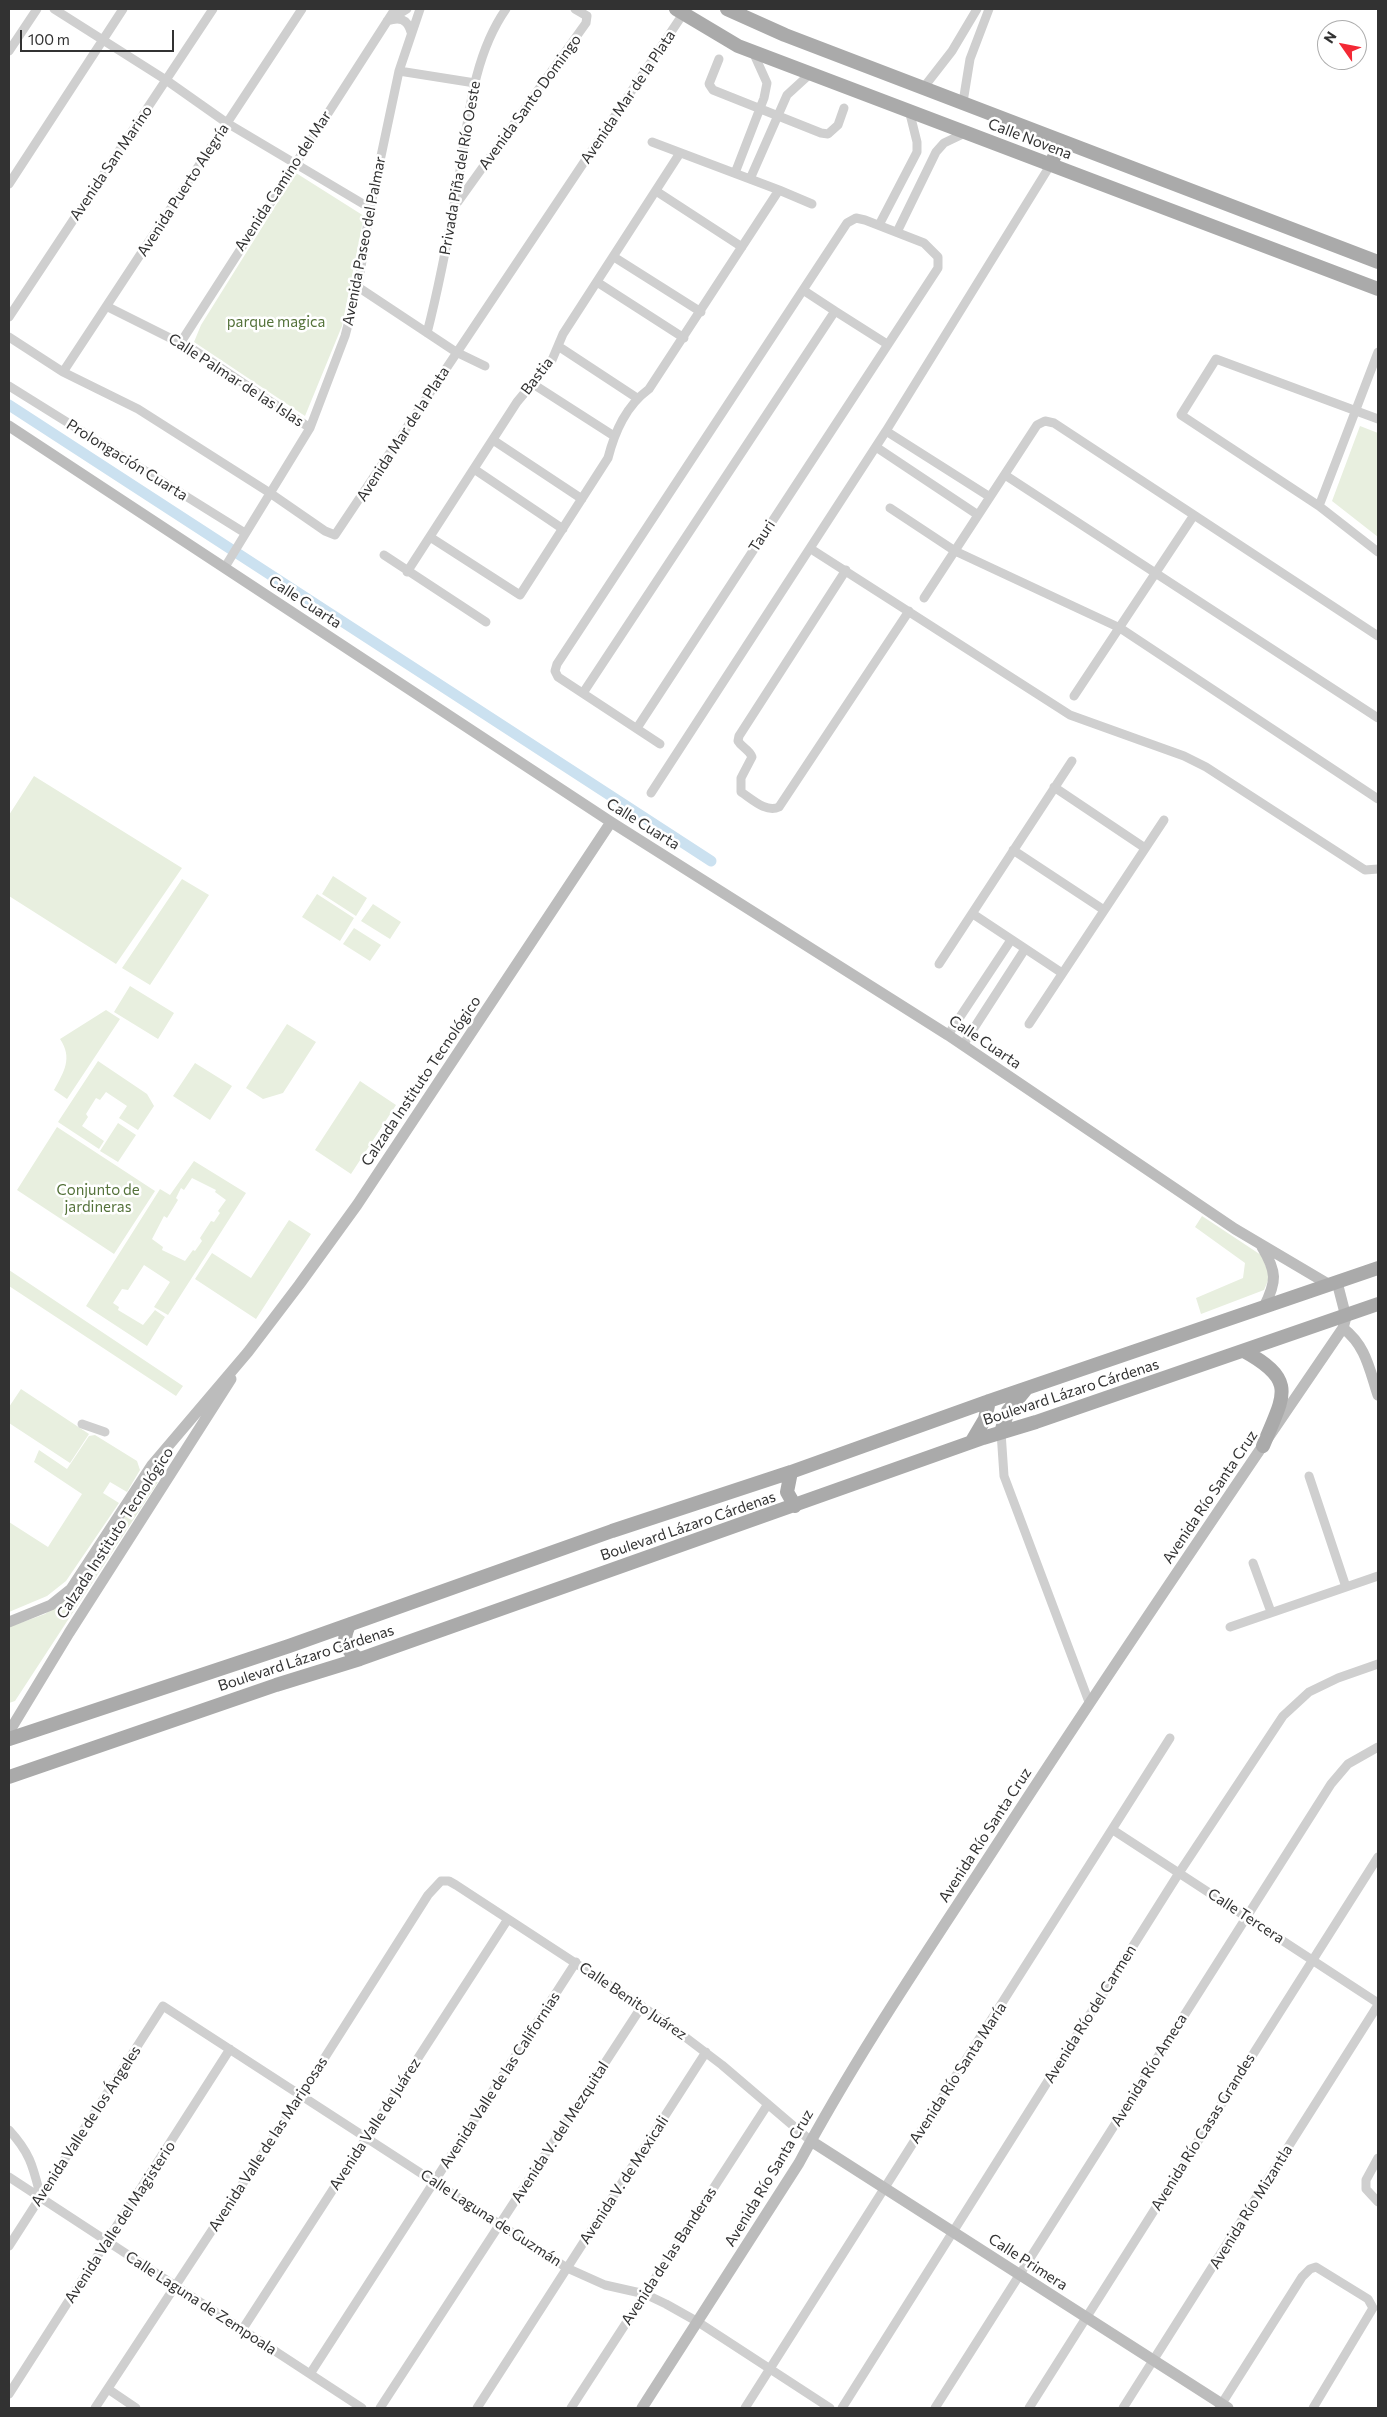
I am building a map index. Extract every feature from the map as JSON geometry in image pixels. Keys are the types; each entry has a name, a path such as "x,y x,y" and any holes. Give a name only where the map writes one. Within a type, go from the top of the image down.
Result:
{"main road":[{"name":"Calle Novena","path":"728,9 785,35 1378,262"},
{"name":"Calle Novena","path":"680,11 715,34 753,51 1378,289"},
{"path":"1051,164 1061,141"},
{"name":"Boulevard Lázaro Cárdenas","path":"9,1739 468,1584 612,1531 792,1472 989,1401 1378,1268"},
{"name":"Boulevard Lázaro Cárdenas","path":"9,1777 276,1685 360,1659 1001,1432 1244,1351 1345,1322 1378,1304"},
{"path":"1244,1351 1271,1367 1280,1380 1282,1388 1279,1405 1263,1446"},
{"path":"1001,1432 1008,1411 1027,1389"},
{"path":"972,1442 985,1419 989,1401"},
{"path":"792,1472 787,1492 791,1502 796,1506"},
{"path":"350,1624 344,1636 345,1642 350,1652 360,1659"}],"street":[{"path":"9,50 37,9"},
{"path":"54,9 166,80 227,123 370,208"},
{"path":"9,184 123,9"},
{"name":"Avenida San Marino","path":"9,317 213,9"},
{"name":"Avenida Puerto Alegría","path":"63,372 108,307 302,9"},
{"name":"Avenida Camino del Mar","path":"181,342 395,9"},
{"name":"Avenida Camino del Mar","path":"387,21 408,9"},
{"name":"Avenida Paseo del Palmar","path":"227,563 310,428 345,336 358,287 370,208 399,71 420,9"},
{"name":"Privada Piña del Río Oeste","path":"427,333 454,208 475,84 485,49 506,9"},
{"name":"Avenida Santo Domingo","path":"454,208 588,20 587,16 575,9"},
{"path":"924,87 963,34 977,9"},
{"path":"963,102 970,59 989,9"},
{"name":"Avenida Mar de la Plata","path":"9,337 63,372 138,409 270,493 325,531 336,535 680,11"},
{"path":"387,21 396,18 404,19 409,24 411,32"},
{"path":"963,34 976,39"},
{"path":"735,173 760,109 767,84 753,51"},
{"path":"719,59 709,84 713,90 820,133 828,134 838,125 844,108"},
{"path":"399,71 475,84"},
{"path":"750,179 787,95 811,73"},
{"path":"879,225 917,152 917,142 909,110"},
{"path":"660,744 558,676 555,671 557,664 847,223 856,218 896,232 936,152 944,143 967,132"},
{"path":"652,142 812,204"},
{"name":"Bastia","path":"407,572 517,402 552,360 558,346 597,282 680,153"},
{"path":"651,793 876,447 1051,164"},
{"path":"909,168 925,175"},
{"path":"430,537 520,595 608,458 614,436 637,398 649,389 684,338 779,190"},
{"path":"656,191 742,247"},
{"name":"Tauri","path":"637,728 886,344 934,274 939,263 935,252 924,243 896,232"},
{"path":"614,257 700,312"},
{"path":"597,282 684,338"},
{"path":"358,287 456,352 485,366"},
{"path":"803,290 886,344"},
{"name":"Calle Palmar de las Islas","path":"108,307 181,342 310,428"},
{"path":"583,693 835,311"},
{"path":"558,346 637,398"},
{"path":"1319,506 1378,352"},
{"path":"1378,419 1216,359 1181,415 1319,506 1378,552"},
{"path":"533,384 614,436"},
{"name":"Prolongación Cuarta","path":"9,386 243,536"},
{"path":"924,598 1037,425 1045,421 1054,423 1378,636"},
{"name":"Calle Cuarta","path":"9,426 227,563 611,822 948,1035 1262,1246 1333,1283"},
{"path":"886,431 990,497"},
{"path":"493,440 582,499"},
{"path":"876,447 978,515"},
{"path":"474,469 563,529"},
{"path":"1005,475 1378,718"},
{"path":"890,508 955,551 1120,628 1378,799"},
{"path":"1074,696 1194,515"},
{"path":"811,549 1070,715 1184,756 1206,767 1365,870 1378,869"},
{"path":"384,555 407,572 486,622"},
{"path":"846,570 739,736 738,741 740,745 750,751 752,757 741,778 741,792 765,808 773,810 779,807 909,611"},
{"path":"939,964 1072,760"},
{"path":"1054,788 1145,848"},
{"path":"1029,1024 1164,820"},
{"name":"Calzada Instituto Tecnológico","path":"9,1732 248,1352 357,1205 611,822"},
{"path":"1014,850 1104,910"},
{"path":"972,914 1062,973"},
{"path":"948,1035 1011,940"},
{"path":"963,1045 1025,949"},
{"path":"1262,1246 1272,1265 1275,1277 1264,1307"},
{"path":"1333,1283 1345,1322 1362,1347 1378,1395"},
{"name":"Avenida Río Santa Cruz","path":"642,2408 811,2141 826,2112 891,2006 1089,1702 1345,1322"},
{"name":"Calzada Instituto Tecnológico","path":"9,1622 51,1605 66,1594 146,1473 206,1398 248,1352"},
{"path":"82,1424 105,1432"},
{"path":"1001,1432 1004,1476 1089,1702"},
{"path":"146,1473 156,1474 164,1485"},
{"path":"1309,1476 1346,1586"},
{"path":"1253,1563 1271,1612"},
{"path":"1230,1627 1378,1576"},
{"name":"Avenida Río del Carmen","path":"842,2408 1179,1873 1283,1716 1309,1692 1338,1678 1378,1664"},
{"path":"9,1710 27,1701"},
{"name":"Avenida Río Santa María","path":"746,2408 1170,1738"},
{"name":"Avenida Río Ameca","path":"935,2408 1246,1916 1340,1772 1358,1756 1378,1747"},
{"name":"Calle Tercera","path":"1113,1830 1378,2004"},
{"name":"Avenida Río Casas Grandes","path":"1029,2408 1378,1858"},
{"name":"Calle Benito Juárez","path":"441,1880 449,1881 642,2006 706,2052 811,2141"},
{"name":"Avenida Valle de las Mariposas","path":"95,2408 300,2095 428,1895 441,1880"},
{"name":"Avenida Valle de Juárez","path":"242,2330 508,1919"},
{"name":"Avenida Valle de las Californias","path":"310,2374 576,1962"},
{"name":"Avenida Río Mizantla","path":"1123,2408 1378,2004"},
{"name":"Calle Laguna de Guzmán","path":"163,2006 567,2268 605,2285 645,2294 698,2322 830,2408"},
{"name":"Avenida Valle de los Ángeles","path":"9,2246 163,2006"},
{"name":"Avenida V. del Mezquital","path":"380,2408 642,2006"},
{"name":"Avenida Valle del Magisterio","path":"9,2394 230,2049"},
{"name":"Avenida V. de Mexicali","path":"477,2408 706,2052"},
{"name":"Avenida de las Banderas","path":"571,2408 768,2104"},
{"path":"9,2130 31,2159 41,2198"},
{"name":"Calle Primera","path":"811,2141 1223,2407"},
{"path":"1378,2158 1371,2171 1366,2189 1378,2202"},
{"name":"Calle Laguna de Zempoala","path":"9,2177 362,2408"},
{"path":"1223,2407 1302,2277 1313,2267 1325,2271 1368,2299 1372,2304 1371,2313 1313,2408"},
{"path":"108,2389 136,2408"}],"green space":[{"name":"parque magica","path":"296,173 364,216 342,326 305,416 194,342 201,325"},
{"path":"1360,426 1378,433 1378,537 1332,501"},
{"path":"34,776 182,868 116,964 9,896 9,815"},
{"path":"333,876 367,898 356,916 322,894"},
{"path":"182,879 209,895 150,985 122,968"},
{"path":"317,894 354,918 340,941 302,917"},
{"path":"373,904 401,922 390,939 361,921"},
{"path":"354,928 381,945 370,961 343,944"},
{"path":"130,986 174,1013 158,1039 114,1012"},
{"path":"106,1010 120,1019 67,1099 54,1090 66,1065 66,1052 60,1039"},
{"path":"287,1024 316,1042 283,1093 263,1099 246,1088"},
{"path":"98,1061 147,1094 154,1106 138,1130 119,1118 127,1106 106,1092 100,1100 96,1098 86,1114 88,1117 82,1126 104,1141 99,1149 58,1122"},
{"path":"195,1063 232,1086 210,1120 173,1096"},
{"path":"360,1081 396,1105 351,1174 315,1150"},
{"path":"118,1123 136,1135 118,1162 100,1151"},
{"name":"Conjunto de jardineras","path":"57,1127 155,1191 114,1254 17,1190"},
{"path":"194,1161 246,1193 168,1315 154,1307 170,1282 144,1265 128,1290 122,1289 113,1303 119,1307 118,1310 143,1325 155,1310 165,1317 147,1346 86,1306 160,1189 170,1195","holes":["192,1178 216,1190 215,1192 226,1200 218,1211 220,1213 214,1222 211,1221 200,1238 202,1241 195,1251 193,1250 185,1261 162,1250 163,1247 152,1239 164,1216 167,1218 178,1200 176,1198 181,1188 184,1190"]},
{"path":"1202,1216 1261,1255 1270,1276 1264,1290 1201,1314 1196,1298 1243,1278 1245,1263 1195,1227"},
{"path":"289,1220 311,1234 256,1319 195,1279 212,1253 251,1278"},
{"path":"9,1270 183,1386 176,1396 9,1286"},
{"path":"21,1389 89,1434 70,1463 9,1423 9,1407"},
{"path":"95,1435 137,1461 140,1470 127,1492 110,1482 103,1493 119,1503 66,1581 47,1596 9,1612 9,1522 48,1547 82,1494 34,1462 39,1450 67,1469 89,1436"},
{"path":"149,1480 158,1482 15,1701 9,1703 9,1627 45,1614 74,1593 142,1486"}],"waterway":[{"path":"9,405 711,861"}]}
